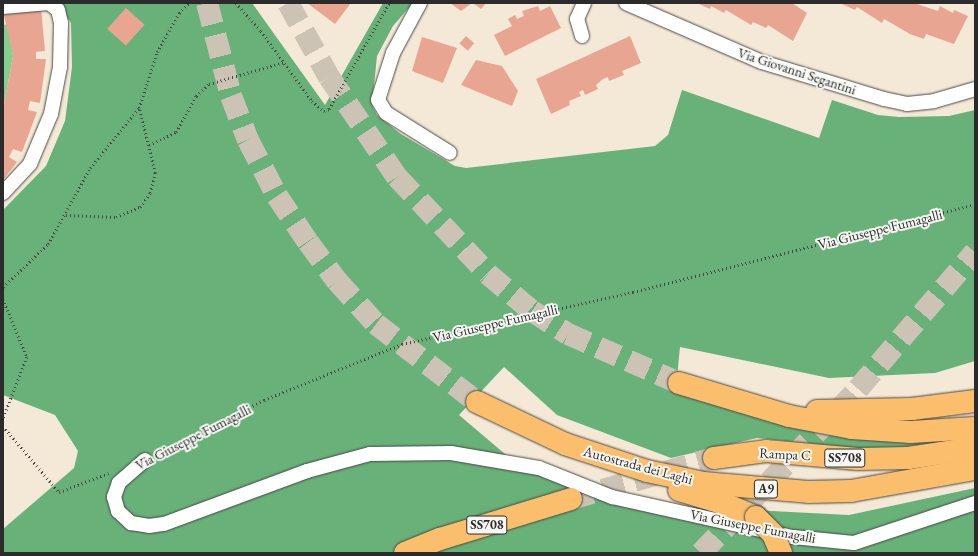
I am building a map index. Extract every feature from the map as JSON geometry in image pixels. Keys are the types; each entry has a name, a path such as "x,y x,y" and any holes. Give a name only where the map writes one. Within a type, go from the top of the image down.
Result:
{"main road":[{"path":"679,383 760,407 882,431 975,428"},
{"path":"760,407 892,410 975,401"},
{"name":"Autostrada dei Laghi","path":"477,402 565,444 676,478 763,489 874,489 973,470"},
{"path":"565,444 671,488 722,502 756,517 773,534 781,553"},
{"name":"Rampa C","path":"714,458 766,451 900,458 975,448"},
{"name":"SS708","path":"405,553 440,539 571,500"}],"street":[{"path":"3,7 49,3 58,10 61,23 60,67 51,114 30,164 3,193"},
{"path":"420,3 393,53 378,100 386,113 450,154"},
{"path":"582,36 577,19 584,3"},
{"name":"Via Giovanni Segantini","path":"626,3 762,62 884,99 907,104 934,101 975,89"},
{"name":"Via Giuseppe Fumagalli","path":"145,460 119,483 114,497 118,511 131,523 149,526 164,524 307,471 370,454 451,453 539,468 612,497 793,537 854,543 975,503"}],"path":[{"path":"3,287 48,244 90,168 139,108 158,52 179,13 189,3"},
{"path":"236,3 284,62 312,101 324,111 330,109 389,3"},
{"path":"149,145 176,132 196,96 209,84 284,62"},
{"path":"65,215 116,217 140,207 153,182 149,145 139,108"},
{"name":"Via Giuseppe Fumagalli","path":"145,460 264,400 402,344 633,292 975,204"},
{"path":"3,299 27,357 3,419"},
{"path":"3,426 59,492 116,470"}],"green space":[{"path":"58,3 252,3 325,105 383,3 413,3 393,26 377,56 372,105 377,115 401,134 455,166 466,168 655,146 668,135 682,90 819,138 832,100 878,115 899,117 949,116 975,110 975,361 935,373 829,378 680,347 676,388 795,428 852,437 975,439 877,451 757,438 671,458 557,415 504,367 459,415 518,465 613,503 849,515 975,488 975,553 3,553 3,529 74,468 78,451 55,415 3,395 3,210 46,166 65,121 72,67 71,23"},
{"path":"8,24 13,56 3,110 3,25"}],"building":[{"path":"307,3 351,3 335,24"},
{"path":"450,3 472,3 461,11"},
{"path":"473,3 486,3 481,9"},
{"path":"697,3 792,3 807,13 793,41 768,25 766,28 753,22 751,25 726,10 724,13 711,6 710,9"},
{"path":"840,3 914,3 938,11 940,6 953,13 954,10 968,16 954,44 926,34 924,39 910,34 884,19 882,23 857,7 855,10"},
{"path":"538,6 540,11 550,6 561,28 505,56 494,35 512,26 508,19 515,15 517,19 524,16 522,11"},
{"path":"41,8 45,51 36,52 36,59 46,59 40,103 30,101 28,110 37,112 22,152 13,149 9,157 17,162 3,180 3,110 13,56 3,11"},
{"path":"126,8 145,25 126,46 107,29"},
{"path":"466,36 474,43 468,51 459,44"},
{"path":"630,36 641,63 622,71 624,75 609,81 608,77 603,79 596,85 598,89 585,95 583,90 579,92 581,96 569,101 570,105 551,114 536,79"},
{"path":"422,37 457,48 443,83 412,71"},
{"path":"476,60 502,66 518,91 512,106 461,85"}],"tunnel":[{"path":"207,3 231,96 248,140 277,196 308,242 337,281 376,324 477,402"},
{"path":"288,3 329,77 397,177 488,274 532,311 568,334 679,383"},
{"path":"701,553 858,389 975,252"},
{"path":"571,499 714,458"}]}
